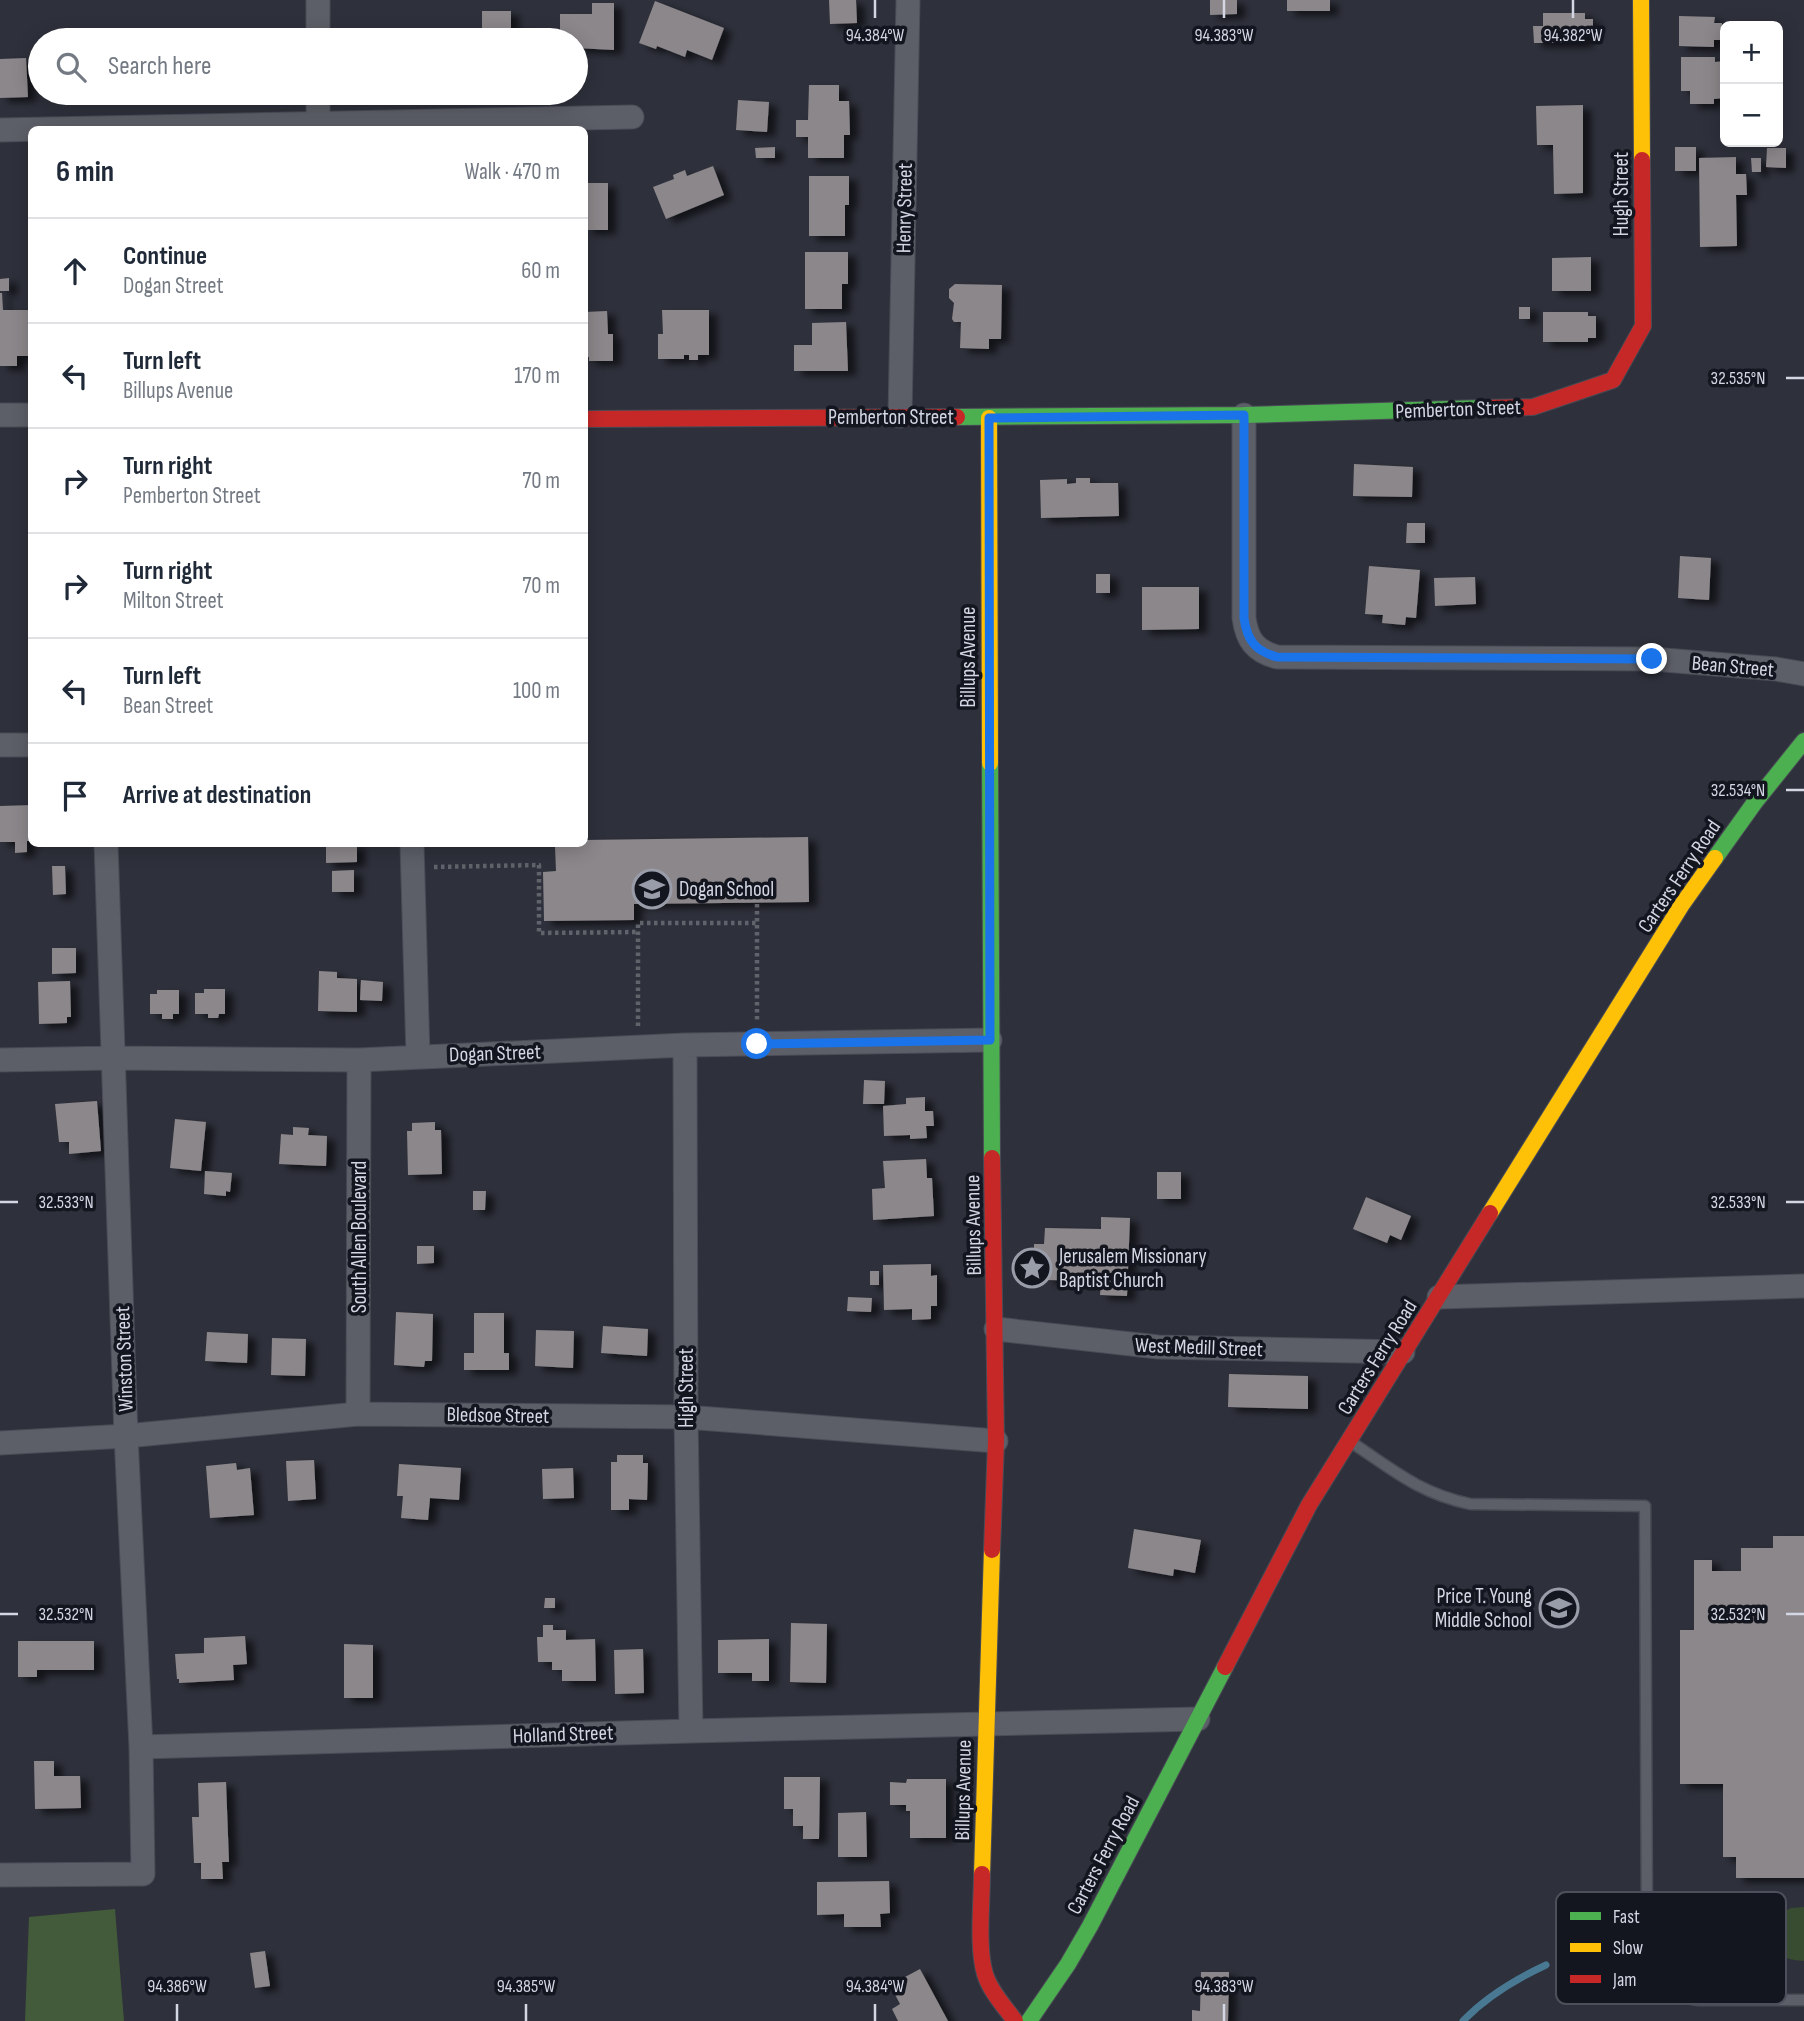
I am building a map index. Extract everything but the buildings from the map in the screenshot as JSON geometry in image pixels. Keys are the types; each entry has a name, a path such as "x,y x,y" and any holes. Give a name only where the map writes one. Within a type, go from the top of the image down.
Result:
{"street":[{"path":"318,0 318,28"},
{"name":"Henry Street","path":"900,416 908,0"},
{"name":"Hugh Street","path":"1613,380 1643,326 1641,0"},
{"path":"318,105 318,126"},
{"path":"349,126 632,117"},
{"path":"0,130 28,130"},
{"name":"Pemberton Street","path":"588,419 1244,415 1534,407 1613,380"},
{"path":"0,415 28,415"},
{"name":"Bean Street","path":"1244,415 1244,608 1249,639 1264,653 1277,657 1652,659 1776,669 1804,674"},
{"name":"Billups Avenue","path":"989,418 990,1040 996,1441 985,1726 981,1933 982,1958 989,1984 1014,2021"},
{"name":"Carters Ferry Road","path":"1029,2021 1090,1926 1309,1505 1681,906 1755,802 1804,741"},
{"path":"0,746 28,746"},
{"name":"Winston Street","path":"0,1875 143,1874 141,1746 126,1436 106,847"},
{"path":"412,847 418,1056"},
{"name":"Dogan Street","path":"0,1060 359,1060 685,1045 990,1040"},
{"name":"High Street","path":"685,1045 686,1417 691,1731"},
{"name":"South Allen Boulevard","path":"358,1414 359,1060"},
{"path":"1439,1297 1804,1286"},
{"name":"West Medill Street","path":"996,1329 1158,1347 1403,1352"},
{"name":"Bledsoe Street","path":"0,1443 126,1436 358,1414 686,1417 996,1441"},
{"name":"Holland Street","path":"141,1746 1198,1719"}],"lane":[{"path":"1349,1440 1418,1488 1452,1500 1470,1504 1645,1506 1647,1892"},
{"path":"1786,2000 1804,2000"}],"path":[{"path":"413,867 539,864 540,933 638,932"},
{"path":"757,904 757,1044"},
{"path":"638,1048 638,923 757,923"}],"green space":[{"path":"1804,1907 1804,1961 1786,1958 1786,1910"},
{"path":"115,1909 124,2021 25,2021 29,1917"}],"waterway":[{"path":"1463,2021 1502,1989 1546,1965"}],"traffic: fast":[{"path":"957,417 1244,415 1482,408"},
{"path":"1715,858 1804,741"},
{"path":"990,763 992,1158"},
{"path":"1029,2021 1090,1926 1225,1667"}],"traffic: slow":[{"path":"1641,0 1642,160"},
{"path":"989,418 990,763"},
{"path":"1490,1213 1681,906 1715,858"},
{"path":"982,1874 992,1550"}],"traffic: jam":[{"path":"1482,408 1533,407 1613,380 1643,326 1642,160"},
{"path":"588,419 957,417"},
{"path":"992,1158 996,1441 992,1550"},
{"path":"1225,1667 1309,1505 1490,1213"},
{"path":"982,1874 981,1938 985,1974 990,1987 1015,2021"}],"place":[{"name":"Dogan School","path":"652,889"},
{"name":"Jerusalem Missionary Baptist Church","path":"1032,1268"},
{"name":"Price T. Young Middle School","path":"1559,1608"}],"route":[{"path":"757,1044 990,1040 989,418 1244,415 1244,618 1249,639 1264,653 1277,657 1652,659"}]}
